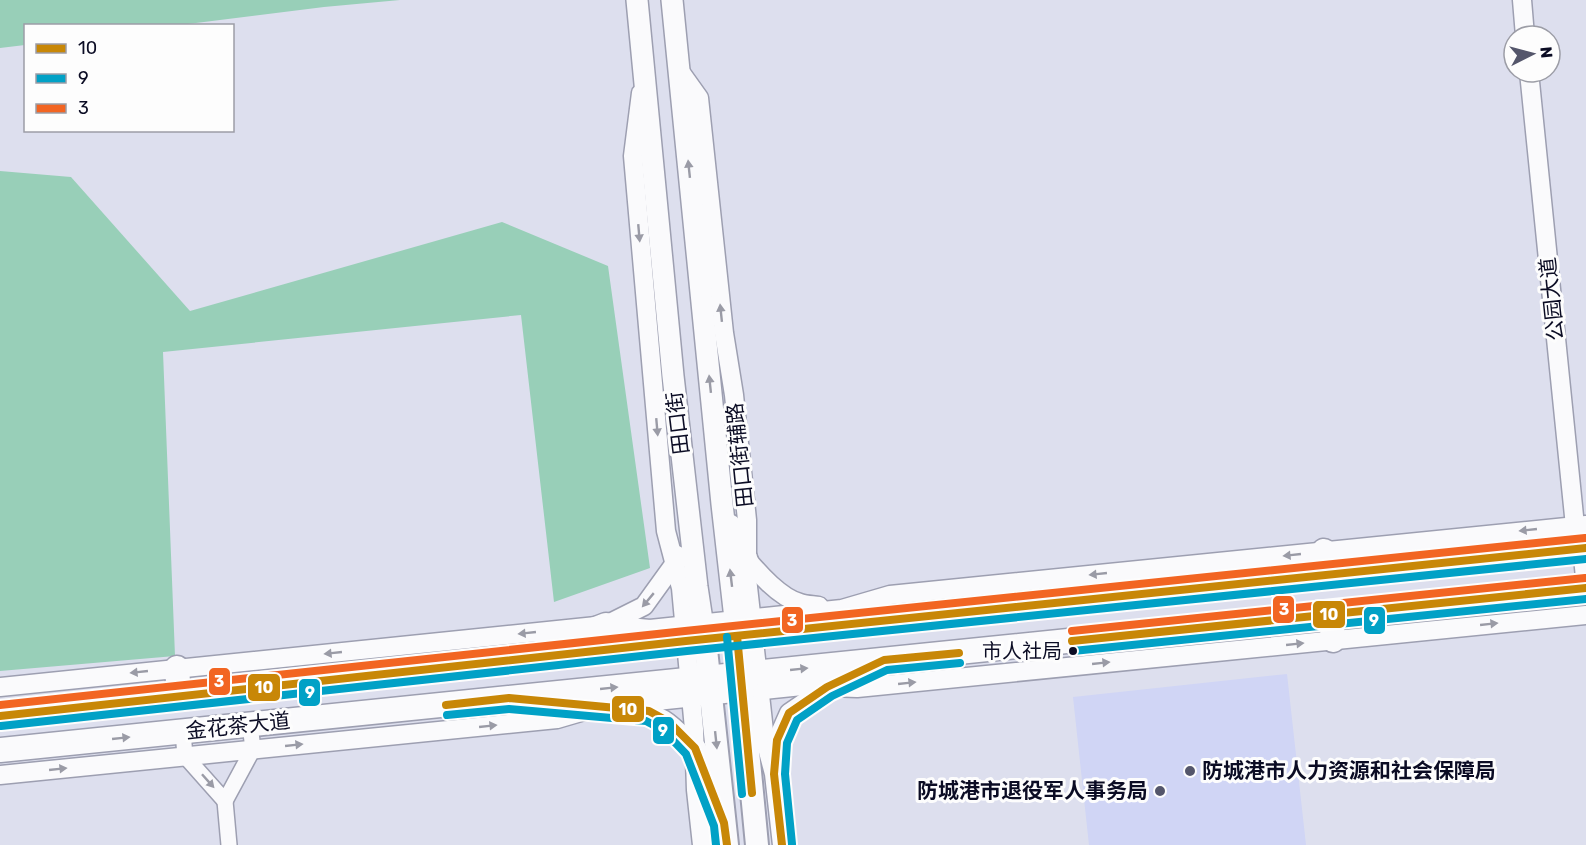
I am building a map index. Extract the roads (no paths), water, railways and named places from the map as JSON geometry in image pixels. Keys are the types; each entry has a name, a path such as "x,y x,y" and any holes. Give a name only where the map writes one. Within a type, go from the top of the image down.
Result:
{"highway":[{"name":"金花茶大道","path":"0,716 516,660 744,627 1582,536"},
{"name":"金花茶大道","path":"0,750 509,698 750,682 884,660 1586,587"},
{"path":"1331,614 1333,640"},
{"path":"516,660 606,625"},
{"path":"828,687 884,660"},
{"path":"177,668 180,696"},
{"path":"509,698 598,707"}],"main road":[{"name":"田口街","path":"638,0 663,378 688,510 700,687 725,834"},
{"name":"田口街","path":"672,0 679,70 701,206 722,504 744,627 750,682 757,845"},
{"path":"722,504 735,538 747,559"},
{"path":"695,748 725,834"}],"street":[{"path":"1522,0 1524,24"},
{"name":"公园大道","path":"1530,84 1586,587"},
{"name":"田口街辅路","path":"701,206 734,395 747,520 744,627"},
{"path":"0,687 606,625 695,633 666,531 663,378"},
{"path":"606,625 644,606 675,563 688,510"},
{"path":"747,559 758,573 776,589 798,603 842,609"},
{"path":"744,627 842,609 890,595 1325,563"},
{"path":"782,845 774,774 750,682 828,687 869,686 1586,615"},
{"path":"0,775 557,719 598,707 700,687 695,748 696,790 702,845"},
{"path":"774,774 777,740 789,713 828,687"},
{"path":"598,707 649,711 669,722 695,748"},
{"path":"230,845 225,801 253,749 250,725"},
{"path":"183,732 185,756 225,801"}],"place":[{"name":"市人社局","path":"1073,651"},
{"name":"防城港市人力资源和社会保障局","path":"1190,771"},
{"name":"防城港市退役军人事务局","path":"1160,791"}]}
